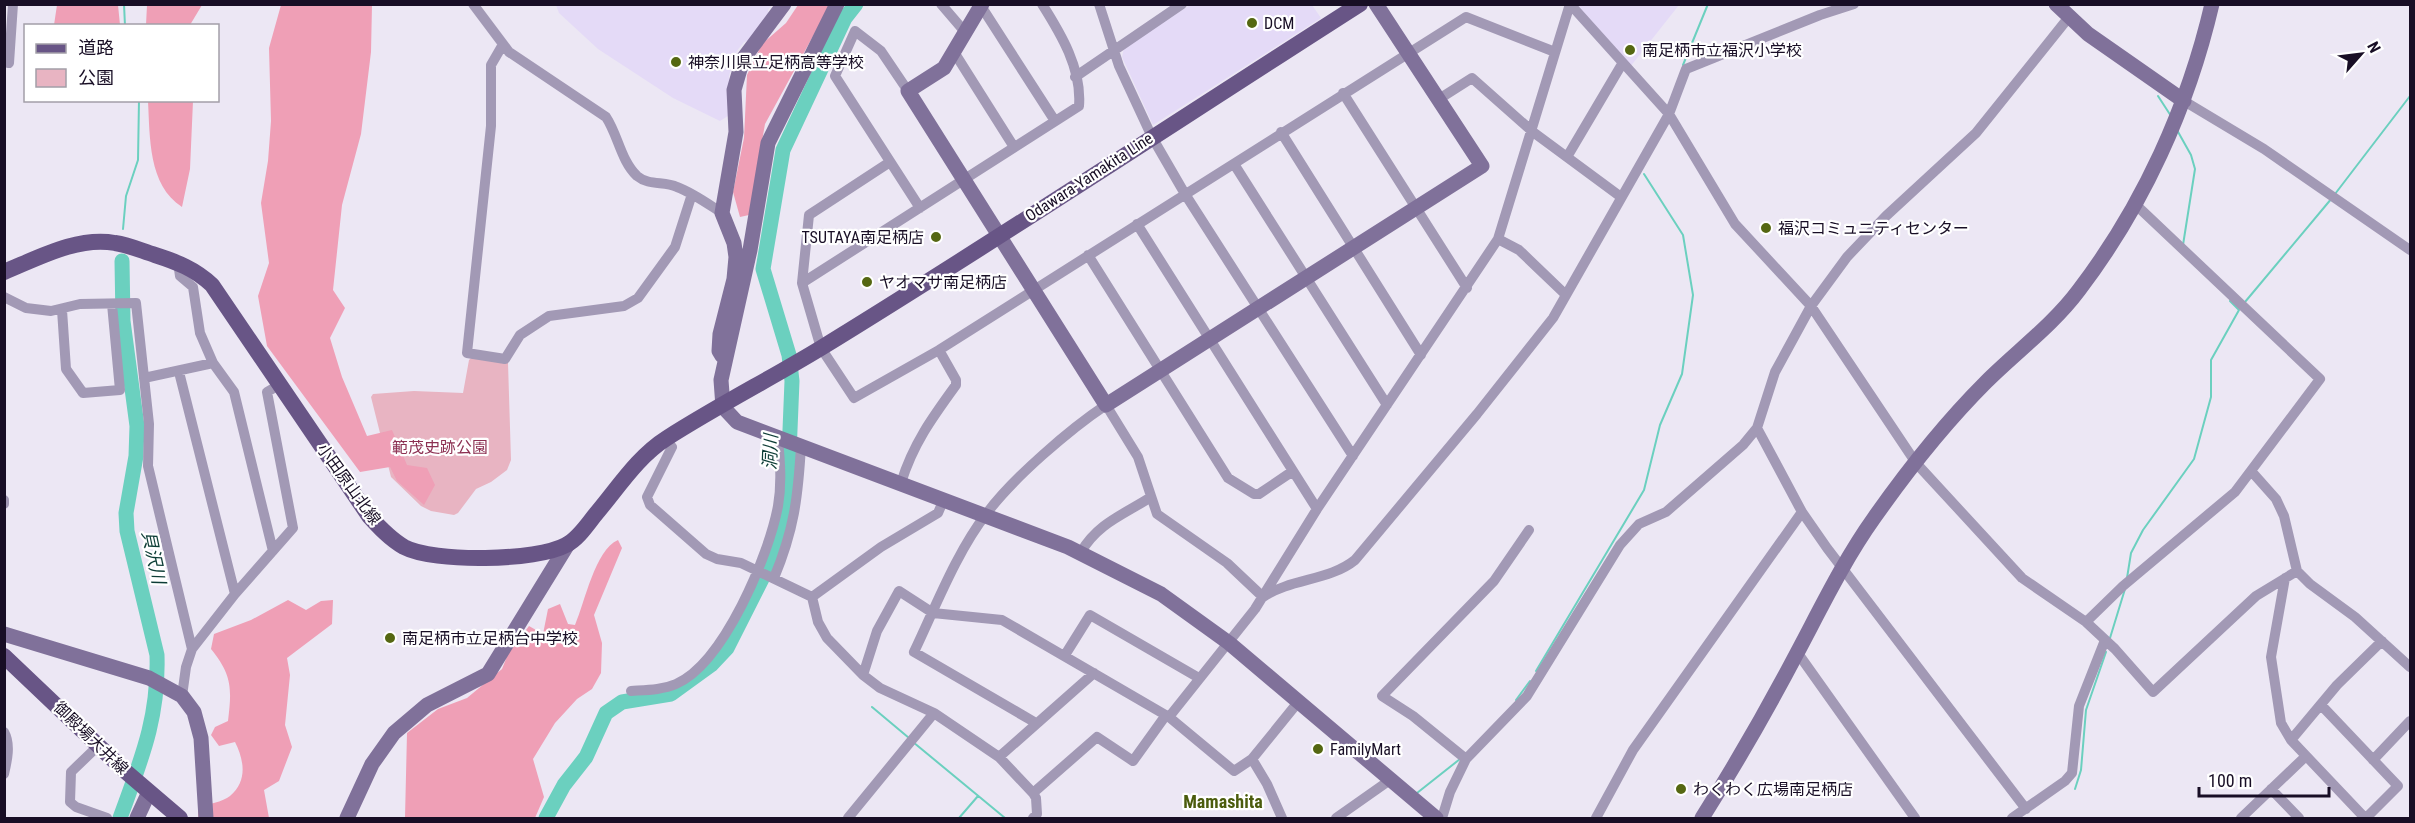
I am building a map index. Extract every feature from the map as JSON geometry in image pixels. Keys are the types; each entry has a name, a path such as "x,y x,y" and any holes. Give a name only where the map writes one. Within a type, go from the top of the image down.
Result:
{"main road":[{"name":"Odawara-Yamakita Line","path":"820,349 1360,4"},
{"name":"小田原山北線","path":"4,272 72,246 100,242 116,243 178,262 196,271 212,285 369,516 385,534 404,547 423,555 441,558 532,555 568,544 581,532 640,459 665,439 820,349"},
{"name":"御殿場大井線","path":"4,656 125,771 180,819"}],"street":[{"path":"4,62 9,63 13,4"},
{"path":"473,4 502,45 524,63 606,117 614,129 628,164 638,176 651,183 675,186 723,213"},
{"path":"724,361 719,351 720,334 734,279 736,257 734,243 723,213 735,132 734,90 743,59 784,4"},
{"path":"837,4 768,143 748,261 724,361 720,392 723,407 737,422 986,514 1081,552 1161,594 1229,643 1436,819"},
{"path":"941,4 965,32"},
{"path":"802,283 1079,106 1067,45 1042,4"},
{"path":"1099,4 1119,66 1152,136 1185,194 1353,456"},
{"path":"1075,77 1182,4"},
{"path":"1036,723 914,652 951,574 986,514 1009,488 1085,419 1482,166 1376,4"},
{"path":"1033,793 1097,737 1133,761 1229,643 1263,597 1317,509 1498,239 1533,132 1570,4"},
{"path":"1570,4 1669,114 1735,224 1811,306 1916,463 2022,578 2085,622 2105,640 2153,692 2256,596 2297,571"},
{"path":"1263,597 1280,585 1335,572 1355,560 1535,343 1566,295 1669,114 1686,69 1691,65 1854,4"},
{"path":"1702,819 1746,749 1842,568 1875,517 1916,463 1985,383 2079,291 2135,204 2157,163 2184,100 2202,47 2212,4"},
{"path":"908,91 944,68 981,5 1055,121"},
{"path":"1442,819 1463,757 1527,696 1620,545 1639,524 1666,512 1743,445 1757,428 1775,372 1811,306 1847,256 1976,133 2065,10 2131,66 2281,161 2410,250"},
{"path":"890,162 809,215 802,283 820,349 854,398 939,350 1466,17 1555,52"},
{"path":"920,208 835,76 855,31 881,51 1000,235 1138,457 1157,514 1227,563 1263,597"},
{"path":"502,45 491,65 491,126 467,353 505,359 520,335 549,316 624,306 638,298 675,247 692,194"},
{"path":"954,52 1014,147"},
{"path":"1568,158 1622,64"},
{"path":"1439,99 1472,78 1533,132 1621,197"},
{"path":"1343,93 1414,209 1467,288"},
{"path":"1281,132 1421,355"},
{"path":"1234,164 1387,405"},
{"path":"2085,622 2159,554 2220,506 2253,471 2320,379 2135,204"},
{"path":"1137,224 1317,509"},
{"path":"1498,239 1519,250 1566,295"},
{"path":"1088,255 1228,478 1254,494 1259,494 1293,471"},
{"path":"178,262 180,276 193,287 198,328 213,363 234,392 273,551"},
{"path":"4,297 30,309 62,310 80,304 136,303 149,424 148,466 192,650"},
{"path":"62,310 67,372 83,393 120,390 112,304"},
{"path":"901,483 910,453 956,385 956,380 939,350"},
{"path":"144,378 213,363"},
{"path":"179,372 235,594"},
{"path":"182,696 186,667 192,650 293,525 267,392 279,385"},
{"path":"1757,428 1802,512 2026,809"},
{"path":"631,691 676,684 710,656 730,627 757,570 778,505 781,476 778,438"},
{"path":"665,439 672,447 647,497 650,505 706,554 717,559 741,562 812,597 818,622 827,638 863,675 880,687 934,713 999,757 1033,793 1037,807 1037,814 1033,819"},
{"path":"774,578 794,520 800,446"},
{"path":"2253,471 2276,499 2284,516 2297,571 2410,667"},
{"path":"1081,552 1091,535 1101,526 1151,497"},
{"path":"812,597 881,547 938,513 944,499"},
{"path":"1596,819 1633,750 1802,512"},
{"path":"1463,757 1413,716 1383,696 1494,580 1529,530"},
{"path":"347,819 372,764 394,733 427,705 488,674 568,544"},
{"path":"2285,578 2271,657 2281,723 2291,740 2365,819 2398,786 2322,706"},
{"path":"863,675 877,631 899,591 933,614 1002,620 1168,716 1234,771 1252,759 1299,701"},
{"path":"1065,655 1090,615 1199,678"},
{"path":"4,634 150,678 182,696 194,712 201,738 206,819"},
{"path":"2012,819 2072,773 2079,706 2105,640"},
{"path":"2291,740 2322,706 2337,685 2382,641"},
{"path":"1797,652 1915,819"},
{"path":"999,757 1094,673"},
{"path":"848,819 934,713"},
{"path":"2373,760 2410,721"},
{"path":"4,732 8,738 4,774"},
{"path":"99,745 71,772 70,802 76,807 107,819"},
{"path":"2241,819 2306,756"},
{"path":"1252,759 1267,784 1282,819"},
{"path":"1336,819 1390,780"},
{"path":"2271,789 2299,819"},
{"path":"137,819 149,792"}],"shaded area":[{"path":"147,4 202,5 191,24 146,24"},
{"path":"57,5 118,5 120,24 54,24"},
{"path":"281,5 372,5 371,52 361,134 342,205 333,290 345,308 330,338 342,377 367,436 392,430 407,465 427,468 435,485 424,505 397,481 390,467 360,472 267,346 258,296 269,263 261,203 268,161 271,121 269,48"},
{"name":"神奈川県立足柄高等学校","path":"556,5 772,5 768,10 769,15 750,40 744,42 736,52 729,76 731,114 720,121 673,98 598,49 559,13"},
{"path":"798,5 830,5 765,124 749,215 740,217 733,192 744,138 747,75 762,44 786,23"},
{"path":"1190,5 1312,5 1321,18 1153,125 1122,57 1124,48"},
{"name":"南足柄市立福沢小学校","path":"1575,5 1679,5 1630,67"},
{"path":"148,102 193,102 190,169 182,207 171,198 163,186 157,173 151,145"},
{"path":"618,540 622,548 594,615 602,643 601,673 592,689 577,699 555,723 533,759 544,797 535,818 405,818 407,733 438,709 467,698 502,669 508,654 529,626 543,634 548,609 560,604 568,624 575,625 597,565 603,554"},
{"path":"288,600 306,610 321,601 333,600 332,624 287,658 290,675 285,725 292,747 279,781 264,790 269,818 198,818 198,808 223,800 236,790 243,770 241,756 235,742 219,746 211,735 215,727 228,721 230,699 227,675 211,649 214,634 251,620"}],"green space":[{"name":"範茂史跡公園","path":"472,357 508,363 511,460 507,470 491,482 476,489 458,513 454,515 431,511 421,506 391,477 371,397 373,394 414,391 463,393 469,360"}],"waterway":[{"name":"貝沢川","path":"124,4 125,24"},
{"name":"洞川","path":"546,818 564,785 586,757 606,713 622,702 671,694 711,665 727,648 771,561 787,503 792,381 789,355 763,269 783,150 845,18 856,4"},
{"path":"1683,65 1708,4"},
{"path":"2158,96 2171,116"},
{"path":"2335,194 2410,96"},
{"name":"貝沢川","path":"123,229 126,196 138,160 139,102"},
{"path":"2177,130 2191,155 2195,169 2183,245"},
{"path":"1536,671 1644,490 1660,425 1682,374 1693,295 1683,235 1644,174"},
{"path":"2245,302 2332,198"},
{"name":"貝沢川","path":"120,818 147,738 152,719 157,678 157,655 127,531 126,513 136,456 137,426 123,321 122,261"},
{"path":"2127,578 2131,553 2143,530 2194,459 2211,397 2211,360 2239,310 2230,301"},
{"path":"2110,638 2125,589"},
{"path":"2075,789 2081,770 2086,710 2106,652"},
{"path":"1516,700 1530,681"},
{"path":"872,707 909,738"},
{"path":"913,742 1005,818"},
{"path":"1417,793 1460,759"},
{"path":"959,818 978,796"}],"place":[{"name":"DCM","path":"1252,23"},
{"name":"南足柄市立福沢小学校","path":"1630,50"},
{"name":"神奈川県立足柄高等学校","path":"676,62"},
{"name":"福沢コミュニティセンター","path":"1766,228"},
{"name":"TSUTAYA南足柄店","path":"936,237"},
{"name":"ヤオマサ南足柄店","path":"867,282"},
{"name":"南足柄市立足柄台中学校","path":"390,638"},
{"name":"FamilyMart","path":"1318,749"},
{"name":"わくわく広場南足柄店","path":"1681,789"}],"district":[{"name":"Mamashita","path":"1223,801"}]}
